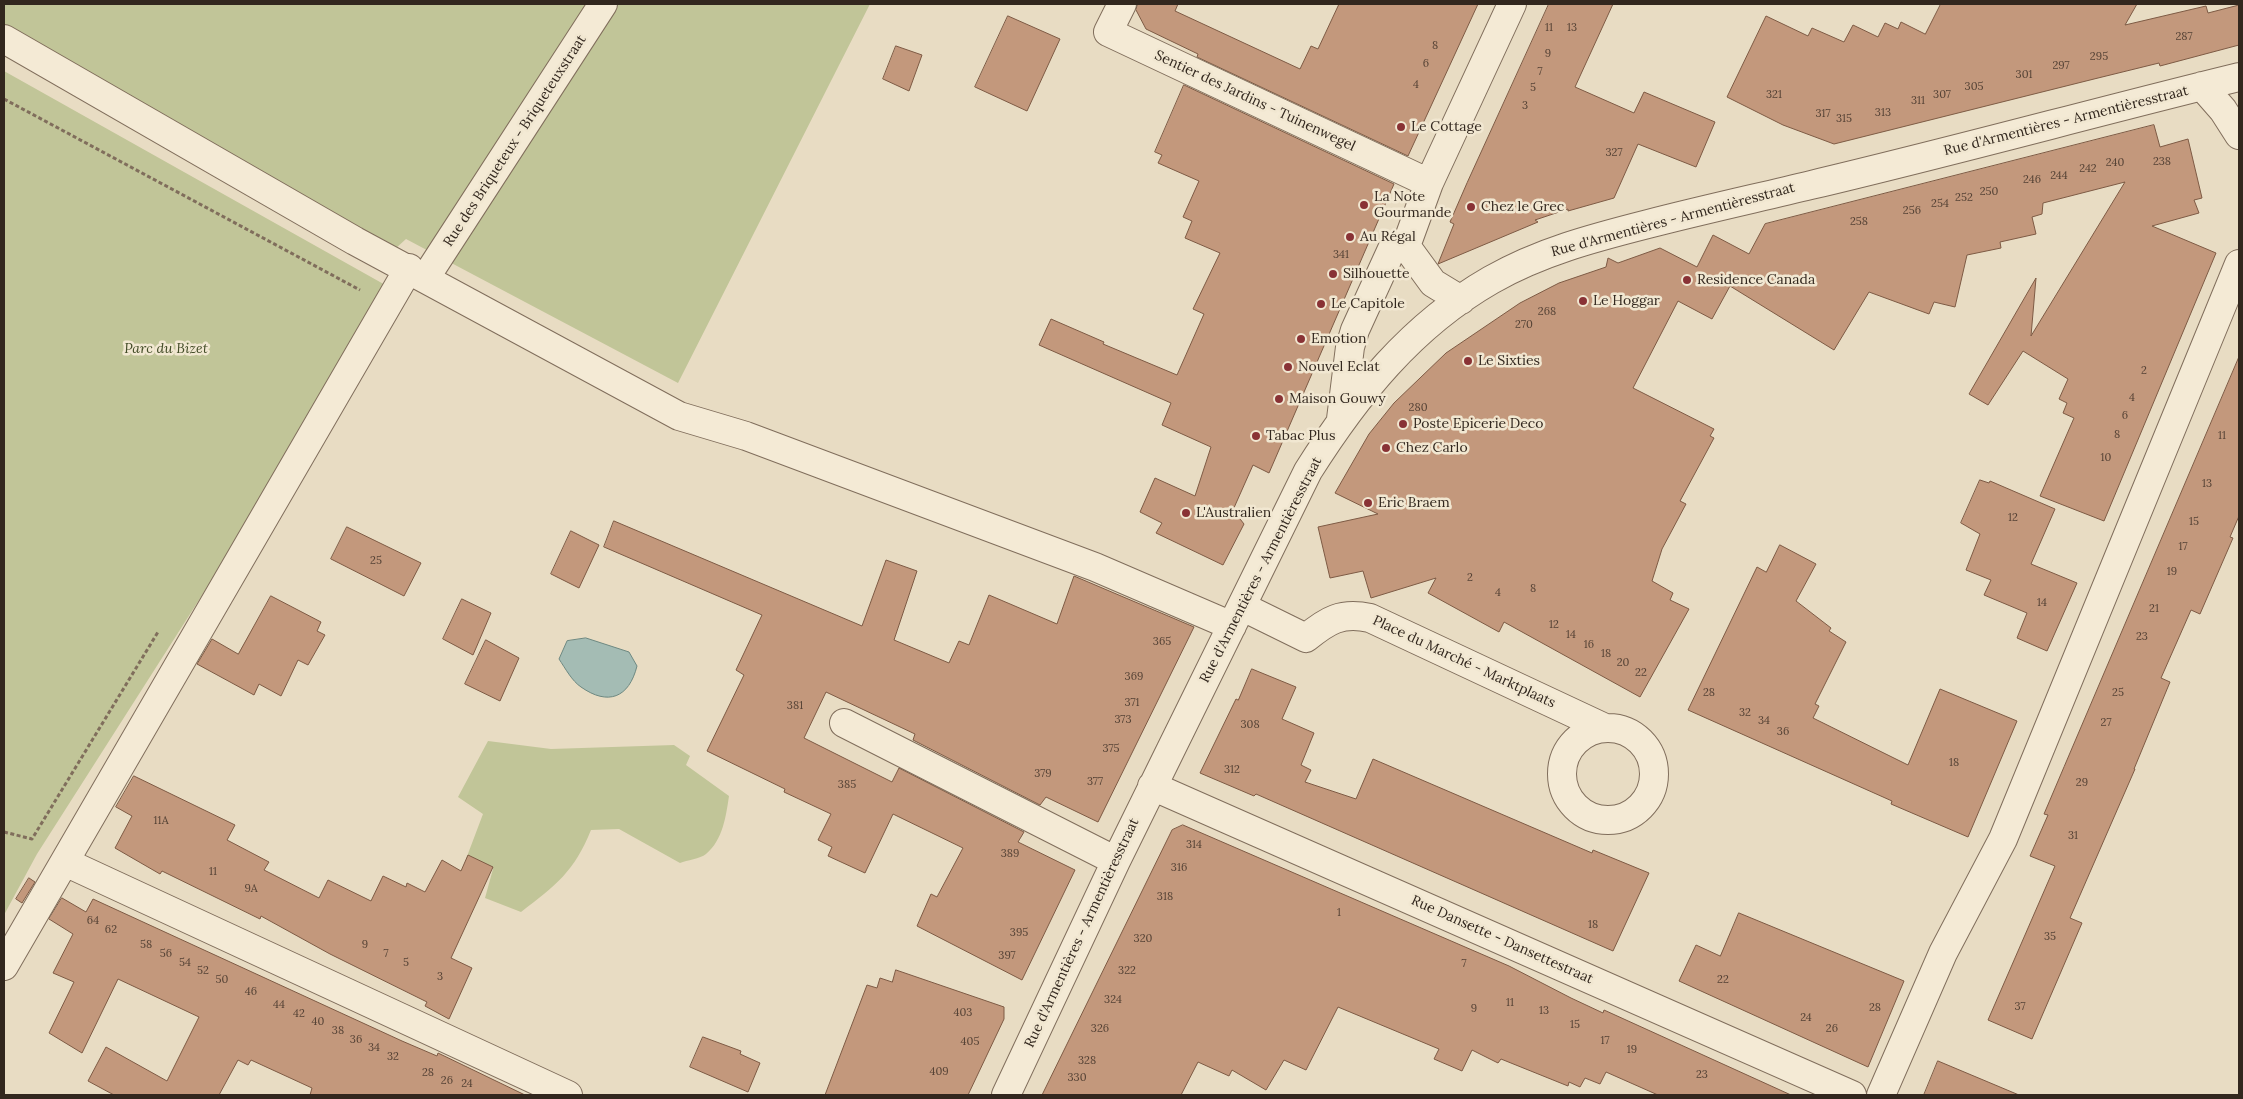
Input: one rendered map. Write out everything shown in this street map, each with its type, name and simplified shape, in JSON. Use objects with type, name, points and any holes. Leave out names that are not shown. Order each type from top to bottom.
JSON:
[{"type":"street","name":"Rue des Briqueteux - Briqueteuxstraat","points":[[4,966],[418,273],[603,4]]},
{"type":"street","name":"Sentier des Jardins - Tuinenwegel","points":[[1122,4],[1108,32],[1430,183]]},
{"type":"street","points":[[1406,246],[1430,183],[1512,4]]},
{"type":"street","name":"Place du Marché - Marktplaats","points":[[4,39],[355,241],[418,273],[679,416],[746,436],[1095,567],[1237,617],[1306,638],[1322,624],[1338,617],[1355,614],[1370,618],[1605,728]]},
{"type":"street","name":"Rue d'Armentières - Armentièresstraat","points":[[1006,1095],[1116,860],[1308,472],[1341,420],[1369,382],[1404,345],[1488,281],[1533,258],[1591,239],[1973,146],[2239,77]]},
{"type":"street","points":[[2202,86],[2223,110],[2239,135]]},
{"type":"street","points":[[1406,246],[1433,284],[1461,300]]},
{"type":"street","points":[[1341,420],[1350,346],[1355,330],[1392,249],[1406,246]]},
{"type":"street","points":[[1882,1095],[1943,953],[2003,839],[2239,264]]},
{"type":"street","points":[[844,723],[1116,860]]},
{"type":"street","name":"Rue Dansette - Dansettestraat","points":[[1152,786],[1852,1095]]},
{"type":"street","points":[[65,862],[568,1095]]},
{"type":"path","points":[[4,99],[366,292]]},
{"type":"path","points":[[4,832],[32,839]]},
{"type":"green space","points":[[4,4],[870,4],[678,383],[406,239],[395,249],[4,25]]},
{"type":"green space","name":"Parc du Bizet","points":[[4,71],[396,291],[37,854],[4,915]]},
{"type":"green space","points":[[488,741],[551,749],[674,745],[690,756],[686,765],[729,796],[720,835],[706,854],[680,863],[619,829],[591,830],[578,857],[563,877],[521,912],[485,898],[493,869],[466,859],[483,814],[458,797]]},
{"type":"water","points":[[586,638],[629,652],[637,666],[629,685],[623,692],[616,696],[608,697],[591,693],[581,687],[569,674],[559,659],[567,641]]},
{"type":"building","points":[[1138,4],[1178,4],[1175,11],[1300,69],[1311,46],[1318,49],[1339,4],[1478,4],[1408,156],[1197,57],[1198,54],[1146,29],[1136,10]]},
{"type":"building","points":[[1549,4],[1613,4],[1575,87],[1634,113],[1644,92],[1715,122],[1696,167],[1638,144],[1614,198],[1568,211],[1568,209],[1535,220],[1538,222],[1438,264],[1454,224],[1450,222]]},
{"type":"building","points":[[1941,4],[2137,4],[2125,25],[2206,6],[2208,13],[2239,5],[2239,45],[2160,66],[2159,63],[1834,144],[1783,125],[1727,97],[1766,16],[1808,36],[1812,28],[1844,42],[1853,25],[1878,37],[1885,23],[1898,29],[1901,22],[1925,34]]},
{"type":"building","points":[[1008,16],[1060,39],[1027,111],[975,87]]},
{"type":"building","points":[[896,46],[922,55],[909,91],[883,79]]},
{"type":"building","points":[[1184,85],[1394,184],[1269,473],[1253,465],[1233,510],[1244,524],[1223,565],[1156,533],[1162,523],[1140,512],[1155,478],[1195,496],[1211,447],[1162,425],[1171,403],[1039,345],[1051,319],[1104,342],[1103,344],[1177,375],[1204,314],[1193,309],[1220,253],[1185,238],[1192,221],[1183,217],[1199,181],[1158,163],[1162,155],[1155,152]]},
{"type":"building","points":[[2154,125],[2160,147],[2188,139],[2202,198],[2194,200],[2199,213],[2152,226],[2216,253],[2104,521],[2040,496],[2074,418],[2063,413],[2067,403],[2059,399],[2068,379],[2023,351],[1988,405],[1969,394],[2036,278],[2031,336],[2125,182],[2043,203],[2042,214],[2032,217],[2036,234],[2000,242],[2001,248],[1967,255],[1955,307],[1934,302],[1929,314],[1869,292],[1834,350],[1730,286],[1712,319],[1678,301],[1633,388],[1714,429],[1710,436],[1714,438],[1680,501],[1686,504],[1662,549],[1652,581],[1673,593],[1670,600],[1689,609],[1640,697],[1504,622],[1499,632],[1428,593],[1436,578],[1371,598],[1363,571],[1330,578],[1318,527],[1378,514],[1335,493],[1369,434],[1394,403],[1446,353],[1520,303],[1559,283],[1606,267],[1608,258],[1618,263],[1660,248],[1697,267],[1713,235],[1749,254],[1765,224]]},
{"type":"building","points":[[2239,357],[2239,516],[2230,537],[2233,538],[2200,614],[2191,610],[2161,678],[2170,682],[2135,769],[2070,918],[2082,923],[2032,1039],[1988,1020],[2055,866],[2030,856],[2048,815],[2044,814]]},
{"type":"building","points":[[1980,480],[1989,483],[1990,481],[2055,509],[2031,564],[2077,583],[2047,651],[2017,638],[2027,613],[1984,595],[1991,580],[1966,570],[1980,534],[1961,523]]},
{"type":"building","points":[[614,521],[862,626],[886,560],[917,571],[894,640],[949,663],[959,641],[969,645],[989,595],[1057,624],[1074,576],[1194,627],[1098,822],[1046,797],[1040,805],[913,740],[915,734],[826,692],[804,738],[892,782],[899,768],[1024,832],[1018,842],[1075,870],[1022,980],[917,926],[931,894],[937,897],[963,848],[893,814],[865,873],[828,856],[832,847],[818,840],[831,814],[784,792],[785,789],[707,751],[744,675],[736,670],[762,615],[604,547]]},
{"type":"building","points":[[347,527],[421,563],[404,596],[331,559]]},
{"type":"building","points":[[571,531],[599,545],[579,588],[551,574]]},
{"type":"building","points":[[1780,545],[1816,564],[1796,601],[1831,628],[1829,631],[1846,642],[1815,704],[1819,706],[1813,718],[1908,765],[1940,689],[2017,721],[1968,837],[1891,804],[1892,801],[1688,710],[1757,567],[1766,572]]},
{"type":"building","points":[[271,596],[321,622],[317,631],[325,635],[308,665],[298,660],[281,696],[259,684],[254,695],[197,664],[212,639],[238,654]]},
{"type":"building","points":[[462,599],[491,613],[473,655],[443,639]]},
{"type":"building","points":[[486,640],[519,658],[500,701],[465,684]]},
{"type":"building","points":[[1252,669],[1296,687],[1282,719],[1314,733],[1301,765],[1311,770],[1305,782],[1356,799],[1373,759],[1592,853],[1593,850],[1649,873],[1613,951],[1256,794],[1254,796],[1200,773]]},
{"type":"building","points":[[134,776],[235,825],[227,840],[269,862],[264,870],[319,898],[328,880],[371,901],[383,876],[406,887],[407,883],[425,892],[442,860],[461,871],[468,855],[493,867],[451,958],[472,968],[449,1019],[425,1006],[427,1002],[330,954],[261,916],[260,919],[162,871],[160,874],[115,848],[132,816],[116,807]]},
{"type":"building","points":[[1183,825],[1509,966],[1603,1013],[1604,1010],[1791,1095],[1658,1095],[1606,1072],[1600,1084],[1585,1078],[1580,1087],[1569,1082],[1568,1086],[1501,1059],[1498,1063],[1472,1050],[1462,1071],[1434,1059],[1439,1049],[1338,1007],[1306,1070],[1284,1060],[1266,1090],[1232,1070],[1229,1076],[1198,1062],[1181,1095],[1042,1095],[1172,830]]},
{"type":"building","points":[[29,878],[35,882],[22,903],[16,899]]},
{"type":"building","points":[[62,898],[86,912],[93,899],[402,1041],[437,1056],[438,1053],[525,1095],[310,1095],[312,1088],[251,1060],[248,1065],[238,1060],[219,1095],[114,1095],[88,1081],[106,1047],[167,1081],[199,1017],[118,979],[82,1053],[49,1033],[74,982],[53,973],[73,934],[49,919]]},
{"type":"building","points":[[1739,913],[1904,981],[1868,1067],[1679,981],[1696,945],[1720,956]]},
{"type":"building","points":[[896,970],[1004,1007],[1004,1019],[968,1095],[825,1095],[867,985],[877,988],[880,978],[892,982]]},
{"type":"building","points":[[703,1037],[741,1051],[740,1054],[760,1063],[748,1092],[690,1067]]},
{"type":"building","points":[[1938,1061],[2019,1095],[1924,1095]]},
{"type":"place","name":"Le Cottage","points":[[1401,127]]},
{"type":"place","name":"La Note Gourmande","points":[[1364,205]]},
{"type":"place","name":"Chez le Grec","points":[[1471,207]]},
{"type":"place","name":"Au Régal","points":[[1350,237]]},
{"type":"place","name":"Silhouette","points":[[1333,274]]},
{"type":"place","name":"Residence Canada","points":[[1687,280]]},
{"type":"place","name":"Le Hoggar","points":[[1583,301]]},
{"type":"place","name":"Le Capitole","points":[[1321,304]]},
{"type":"place","name":"Emotion","points":[[1301,339]]},
{"type":"place","name":"Le Sixties","points":[[1468,361]]},
{"type":"place","name":"Nouvel Eclat","points":[[1288,367]]},
{"type":"place","name":"Maison Gouwy","points":[[1279,399]]},
{"type":"place","name":"Poste Epicerie Deco","points":[[1403,424]]},
{"type":"place","name":"Tabac Plus","points":[[1256,436]]},
{"type":"place","name":"Chez Carlo","points":[[1386,448]]},
{"type":"place","name":"Eric Braem","points":[[1368,503]]},
{"type":"place","name":"L'Australien","points":[[1186,513]]}]
